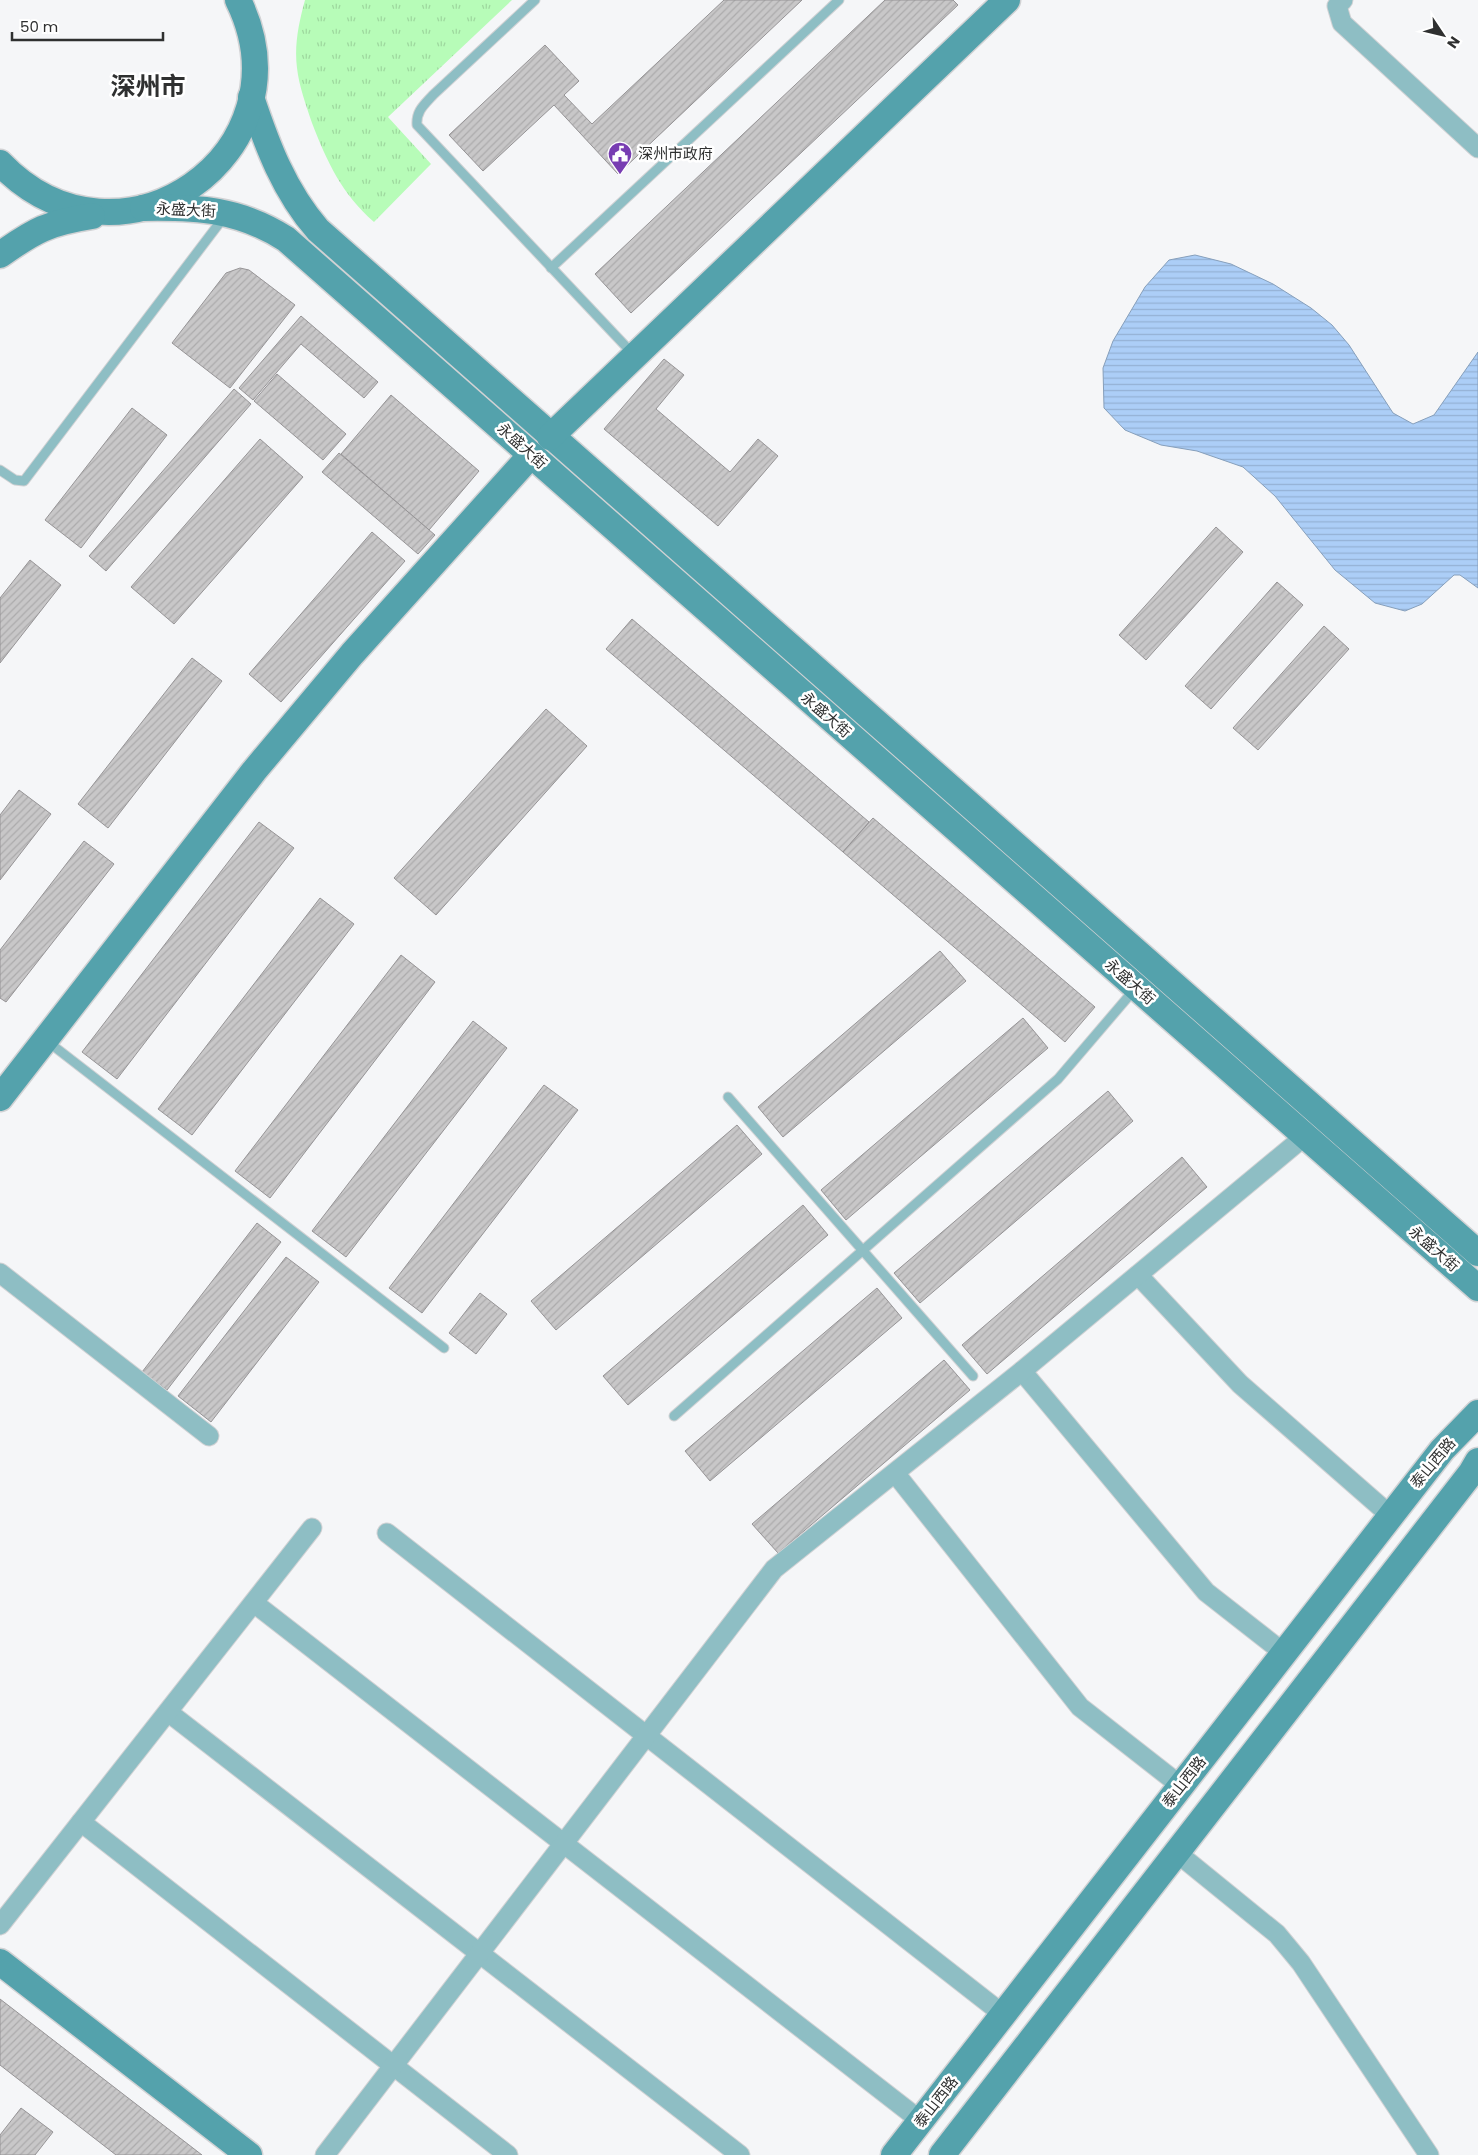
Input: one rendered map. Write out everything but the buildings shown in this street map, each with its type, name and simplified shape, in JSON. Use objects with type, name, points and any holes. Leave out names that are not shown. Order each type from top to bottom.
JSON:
[{"type":"main road","points":[[238,0],[251,34]]},
{"type":"main road","points":[[1,257],[29,234],[58,222],[143,208],[178,196],[212,170],[237,136],[251,96],[254,61],[251,34],[253,0]]},
{"type":"main road","points":[[550,437],[1007,0]]},
{"type":"main road","name":"永盛大街","points":[[251,96],[283,181],[300,210],[318,230],[550,437],[1478,1253]]},
{"type":"main road","points":[[0,163],[28,187],[53,201],[95,212],[117,212]]},
{"type":"main road","name":"永盛大街","points":[[143,208],[177,208],[227,213],[266,226],[286,239],[1478,1288]]},
{"type":"main road","points":[[0,1098],[254,771],[352,654],[531,455]]},
{"type":"main road","name":"泰山西路","points":[[894,2155],[1442,1450],[1478,1413]]},
{"type":"main road","points":[[942,2155],[1471,1473],[1478,1461]]},
{"type":"main road","points":[[0,1962],[250,2155]]},
{"type":"street","points":[[1343,0],[1337,6],[1342,23],[1478,148]]},
{"type":"street","points":[[325,2155],[774,1569],[1022,1371],[1305,1136]]},
{"type":"street","points":[[0,1273],[209,1436]]},
{"type":"street","points":[[1138,1275],[1240,1384],[1391,1516]]},
{"type":"street","points":[[1022,1371],[1206,1592],[1284,1653]]},
{"type":"street","points":[[895,1473],[1080,1707],[1181,1786]]},
{"type":"street","points":[[0,1925],[312,1528]]},
{"type":"street","points":[[387,1533],[1004,2015]]},
{"type":"street","points":[[254,1603],[921,2121]]},
{"type":"street","points":[[168,1712],[740,2155]]},
{"type":"street","points":[[81,1822],[508,2155]]},
{"type":"street","points":[[1176,1852],[1283,1941],[1301,1963],[1429,2155]]},
{"type":"lane","points":[[535,0],[427,102],[416,116],[417,125],[635,356]]},
{"type":"lane","points":[[552,268],[839,0]]},
{"type":"lane","points":[[0,470],[15,480],[24,481],[227,213]]},
{"type":"lane","points":[[674,1416],[1058,1079],[1136,988]]},
{"type":"lane","points":[[46,1039],[444,1348]]},
{"type":"lane","points":[[728,1097],[973,1376]]},
{"type":"green space","points":[[305,0],[512,0],[388,117],[431,164],[374,222],[353,200],[337,177],[312,123],[305,102],[298,75],[296,51],[299,25]]},
{"type":"water","points":[[1195,255],[1231,264],[1273,284],[1311,308],[1332,325],[1349,345],[1393,413],[1413,424],[1434,415],[1478,352],[1478,588],[1460,575],[1454,575],[1422,604],[1405,611],[1375,603],[1335,570],[1275,496],[1243,467],[1197,451],[1161,445],[1125,430],[1104,408],[1103,368],[1113,341],[1145,287],[1169,260]]},
{"type":"place","name":"深州市政府","points":[[620,175]]},
{"type":"district","name":"深州市","points":[[148,86]]}]
